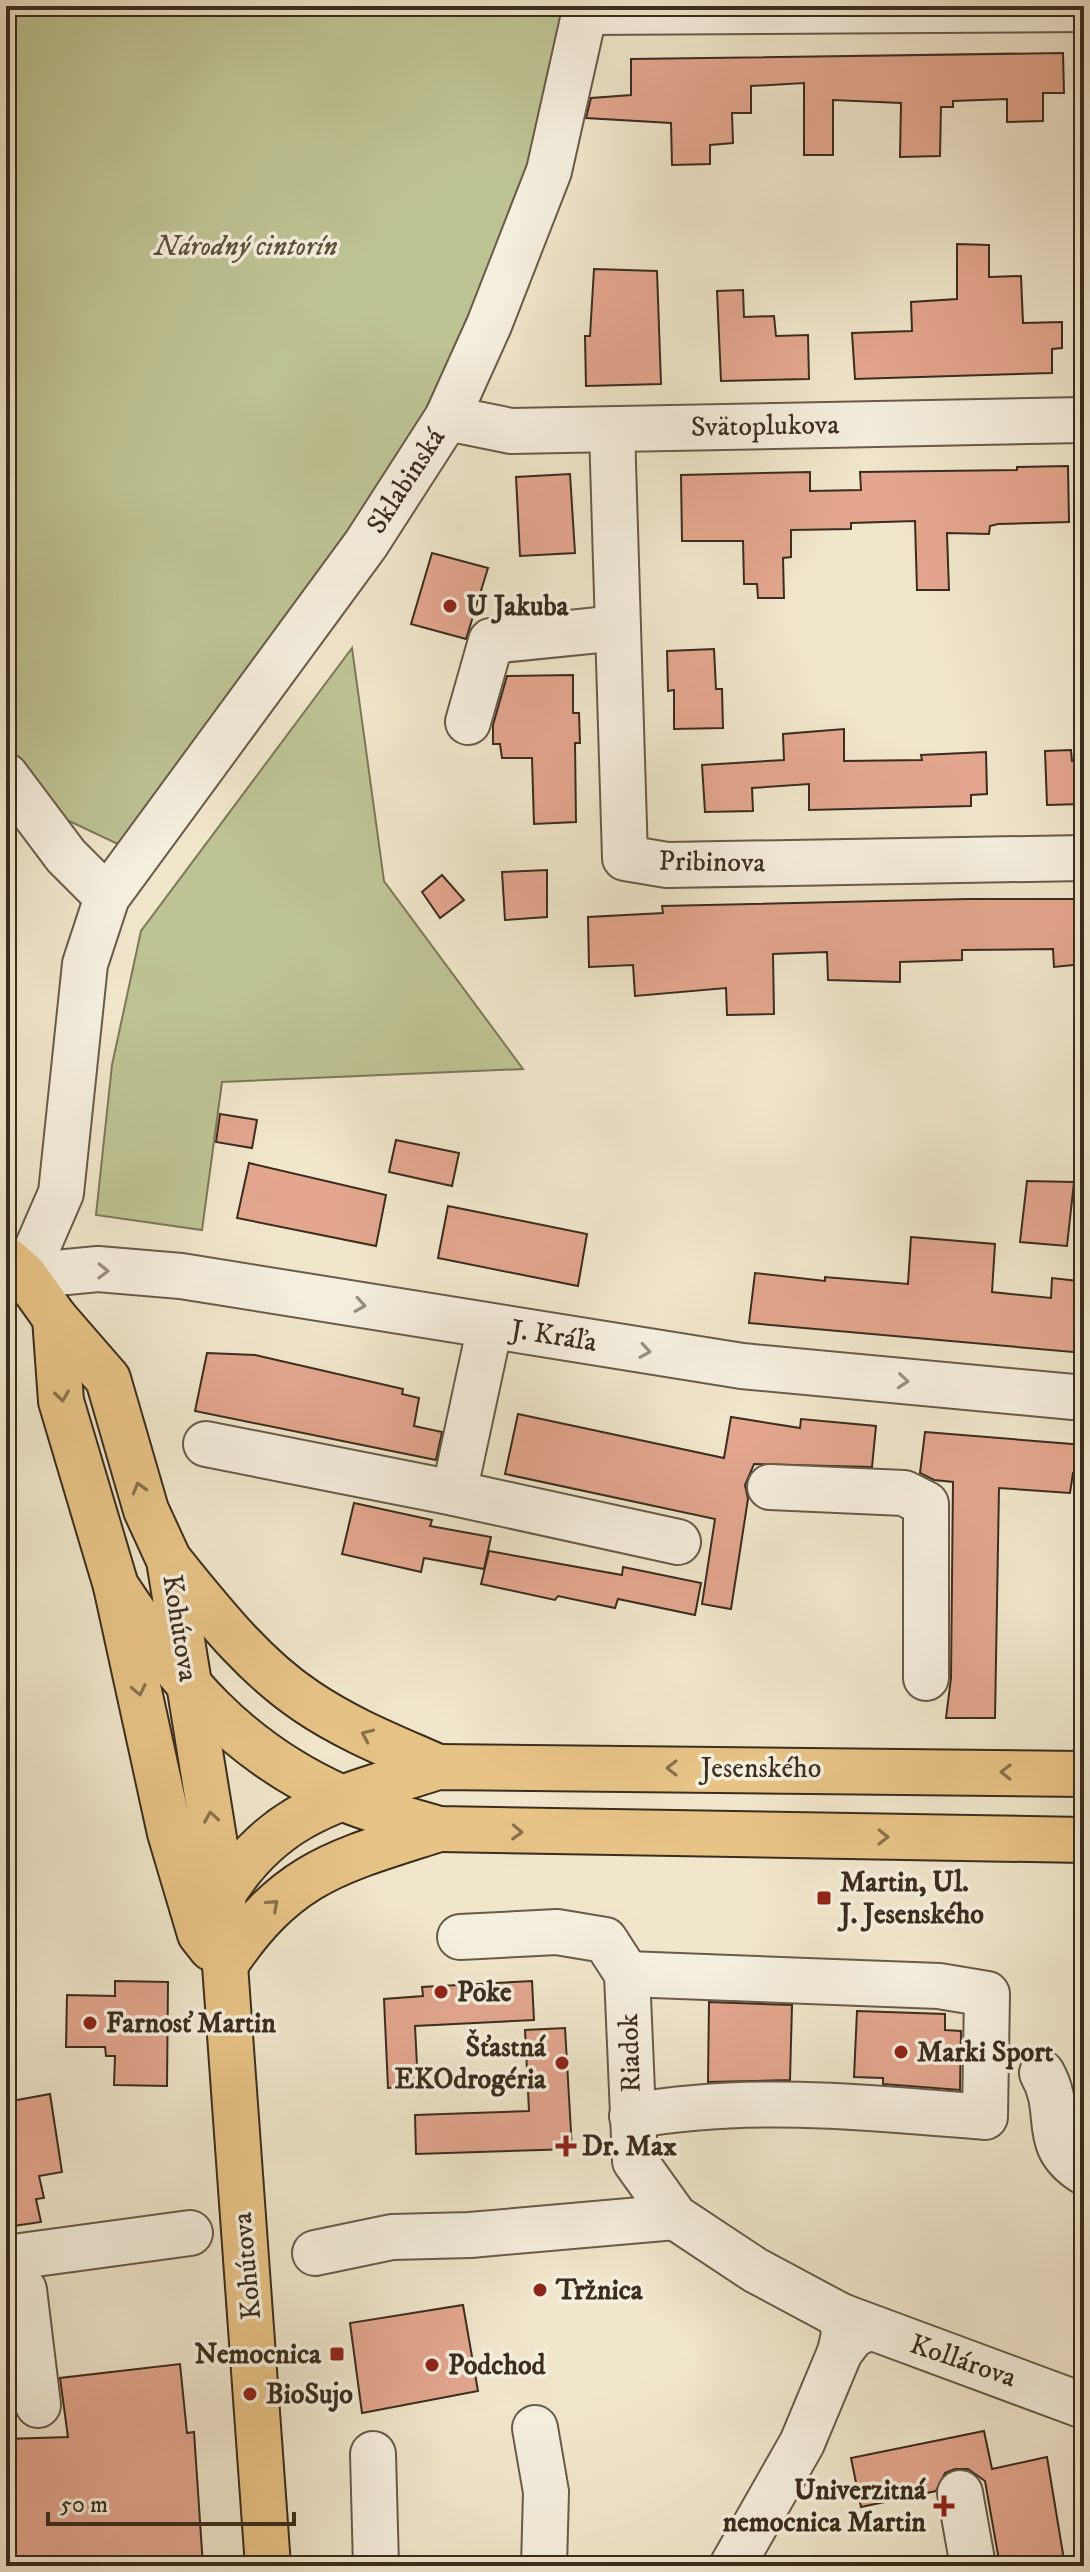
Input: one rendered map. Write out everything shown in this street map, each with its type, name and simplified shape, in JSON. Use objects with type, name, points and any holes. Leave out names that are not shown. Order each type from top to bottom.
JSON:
[{"type":"main road","name":"Kohútova","points":[[16,1268],[108,1379],[146,1510],[169,1560],[223,1894],[213,1950]]},
{"type":"main road","name":"Kohútova","points":[[55,1318],[61,1401],[116,1586],[170,1833],[213,1950],[268,2566]]},
{"type":"main road","name":"Jesenského","points":[[169,1560],[225,1628],[263,1667],[304,1700],[350,1728],[438,1767]]},
{"type":"main road","points":[[116,1586],[164,1659],[224,1725],[262,1753],[341,1798],[439,1829],[1084,1840]]},
{"type":"main road","name":"Jesenského","points":[[223,1894],[244,1860],[293,1820],[341,1798],[438,1767],[1084,1774]]},
{"type":"main road","points":[[213,1950],[307,1879],[338,1862],[439,1829]]},
{"type":"street","points":[[586,9],[1084,9]]},
{"type":"street","name":"Sklabinská","points":[[16,1268],[61,1193],[85,964],[107,897],[366,544],[447,418],[489,325],[549,171],[586,9]]},
{"type":"street","name":"Svätoplukova","points":[[447,418],[511,431],[1084,420]]},
{"type":"street","name":"Pribinova","points":[[612,430],[625,858],[667,865],[1084,858]]},
{"type":"street","points":[[468,722],[491,641],[618,628]]},
{"type":"street","points":[[8,779],[66,856],[107,897]]},
{"type":"street","name":"J. Kráľa","points":[[16,1268],[98,1269],[181,1276],[742,1366],[1084,1398]]},
{"type":"street","points":[[454,1493],[490,1326]]},
{"type":"street","points":[[206,1444],[454,1493],[678,1542]]},
{"type":"street","points":[[770,1487],[904,1493],[926,1504],[926,1678]]},
{"type":"street","name":"Riadok","points":[[460,1937],[557,1932],[605,1940],[627,1974],[635,2161],[675,2217],[850,2332]]},
{"type":"street","points":[[627,1974],[939,1986],[987,1994],[985,2117],[827,2104],[671,2109],[632,2116]]},
{"type":"street","points":[[1042,2073],[1052,2091],[1056,2145],[1070,2163],[1084,2172]]},
{"type":"street","points":[[315,2253],[392,2237],[470,2235],[675,2217]]},
{"type":"street","points":[[6,2258],[190,2233]]},
{"type":"street","points":[[6,2292],[24,2290],[19,2357],[38,2405]]},
{"type":"street","points":[[732,2566],[802,2443],[850,2332]]},
{"type":"street","name":"Kollárova","points":[[850,2332],[1074,2402]]},
{"type":"street","points":[[535,2428],[546,2492],[544,2566]]},
{"type":"street","points":[[373,2454],[376,2566]]},
{"type":"street","points":[[960,2493],[973,2566]]},
{"type":"green space","name":"Národný cintorín","points":[[6,6],[564,6],[538,156],[433,405],[320,575],[122,846],[52,813],[6,751]]},
{"type":"green space","points":[[352,648],[384,881],[523,1069],[222,1082],[202,1230],[96,1215],[112,1065],[141,931]]},
{"type":"building","points":[[1063,53],[1064,93],[1043,93],[1043,121],[1007,122],[1007,99],[953,101],[953,107],[941,107],[940,156],[900,157],[901,103],[833,100],[833,155],[804,155],[804,83],[751,86],[751,113],[732,113],[733,143],[710,145],[710,164],[672,165],[671,123],[586,118],[591,98],[631,95],[631,59]]},
{"type":"building","points":[[957,244],[989,245],[989,277],[1021,276],[1023,323],[1062,322],[1062,348],[1052,349],[1052,373],[855,379],[852,333],[912,331],[911,302],[957,299]]},
{"type":"building","points":[[594,269],[657,271],[661,384],[586,386],[585,336],[590,336]]},
{"type":"building","points":[[743,290],[744,317],[774,316],[776,336],[808,335],[809,379],[721,381],[717,291]]},
{"type":"building","points":[[1068,466],[1069,522],[998,524],[990,526],[989,534],[947,533],[949,590],[917,590],[915,521],[851,523],[851,529],[791,530],[791,557],[783,558],[784,598],[758,598],[757,584],[744,584],[743,541],[682,541],[681,475],[810,472],[810,491],[861,490],[860,472],[1017,470],[1017,467]]},
{"type":"building","points":[[570,474],[575,553],[520,556],[516,477]]},
{"type":"building","points":[[432,553],[488,568],[466,639],[411,624]]},
{"type":"building","points":[[714,649],[716,689],[722,689],[723,728],[674,729],[674,690],[668,691],[667,651]]},
{"type":"building","points":[[573,675],[573,713],[579,713],[580,743],[575,743],[576,822],[534,824],[532,758],[502,758],[500,744],[493,744],[493,725],[507,676]]},
{"type":"building","points":[[844,729],[844,761],[922,760],[921,755],[986,752],[987,794],[971,795],[971,806],[809,810],[809,784],[752,788],[753,811],[705,812],[702,765],[784,760],[783,734]]},
{"type":"building","points":[[1071,750],[1072,761],[1083,760],[1083,804],[1047,805],[1045,751]]},
{"type":"building","points":[[547,870],[547,917],[505,920],[502,872]]},
{"type":"building","points":[[442,875],[464,900],[440,918],[422,892]]},
{"type":"building","points":[[1084,899],[1083,964],[1054,967],[1053,949],[962,950],[962,960],[900,962],[900,982],[828,980],[827,952],[773,954],[774,1014],[727,1015],[726,988],[635,996],[633,965],[589,967],[588,917],[663,913],[662,906]]},
{"type":"building","points":[[220,1114],[257,1120],[252,1148],[216,1142]]},
{"type":"building","points":[[396,1140],[459,1153],[452,1186],[389,1172]]},
{"type":"building","points":[[249,1163],[386,1195],[376,1246],[237,1218]]},
{"type":"building","points":[[1027,1181],[1074,1182],[1067,1246],[1020,1242]]},
{"type":"building","points":[[448,1206],[587,1234],[578,1286],[438,1258]]},
{"type":"building","points":[[911,1237],[995,1244],[992,1292],[1051,1298],[1052,1278],[1078,1281],[1077,1301],[1084,1302],[1084,1353],[749,1323],[755,1273],[825,1281],[825,1277],[908,1284]]},
{"type":"building","points":[[207,1353],[255,1355],[403,1389],[402,1394],[419,1398],[414,1426],[442,1432],[436,1460],[195,1411]]},
{"type":"building","points":[[518,1414],[724,1458],[731,1417],[800,1428],[801,1419],[876,1426],[872,1467],[754,1464],[745,1485],[748,1499],[731,1609],[702,1604],[715,1519],[505,1474]]},
{"type":"building","points":[[925,1432],[1084,1445],[1084,1474],[1073,1473],[1070,1493],[999,1488],[995,1718],[946,1718],[951,1678],[953,1482],[934,1480],[920,1473]]},
{"type":"building","points":[[354,1503],[432,1520],[430,1526],[491,1537],[484,1569],[424,1558],[421,1572],[342,1554]]},
{"type":"building","points":[[489,1551],[622,1575],[623,1567],[701,1583],[695,1615],[618,1599],[615,1608],[558,1596],[555,1600],[481,1584]]},
{"type":"building","points":[[115,1981],[168,1982],[167,2086],[114,2085],[115,2056],[106,2056],[105,2047],[66,2047],[67,1995],[115,1996]]},
{"type":"building","points":[[532,1981],[534,2020],[415,2026],[418,2086],[388,2088],[384,1999],[423,1996],[422,1987]]},
{"type":"building","points":[[709,2002],[792,2005],[790,2080],[708,2082]]},
{"type":"building","points":[[857,2011],[945,2014],[945,2030],[961,2031],[960,2090],[883,2084],[883,2078],[854,2077]]},
{"type":"building","points":[[565,2028],[572,2149],[416,2154],[415,2115],[529,2111],[525,2030]]},
{"type":"building","points":[[50,2094],[62,2172],[39,2176],[44,2198],[36,2199],[41,2222],[6,2227],[6,2102]]},
{"type":"building","name":"Podchod","points":[[463,2305],[478,2391],[362,2413],[350,2323]]},
{"type":"building","points":[[180,2364],[187,2433],[194,2432],[203,2566],[6,2566],[6,2439],[68,2437],[60,2378]]},
{"type":"building","points":[[984,2431],[992,2469],[1047,2457],[1065,2566],[1000,2566],[985,2481],[968,2469],[945,2473],[936,2491],[861,2507],[851,2458]]},
{"type":"place","name":"U Jakuba","points":[[450,606]]},
{"type":"place","name":"Martin, Ul. J. Jesenského","points":[[824,1898]]},
{"type":"place","name":"Poke","points":[[441,1992]]},
{"type":"place","name":"Farnosť Martin","points":[[90,2023]]},
{"type":"place","name":"Marki Sport","points":[[901,2052]]},
{"type":"place","name":"Šťastná EKOdrogéria","points":[[562,2063]]},
{"type":"place","name":"Dr. Max","points":[[566,2146]]},
{"type":"place","name":"Tržnica","points":[[540,2290]]},
{"type":"place","name":"Nemocnica","points":[[337,2354]]},
{"type":"place","name":"Podchod","points":[[432,2365]]},
{"type":"place","name":"BioSujo","points":[[250,2394]]},
{"type":"place","name":"Univerzitná nemocnica Martin","points":[[944,2506]]}]
